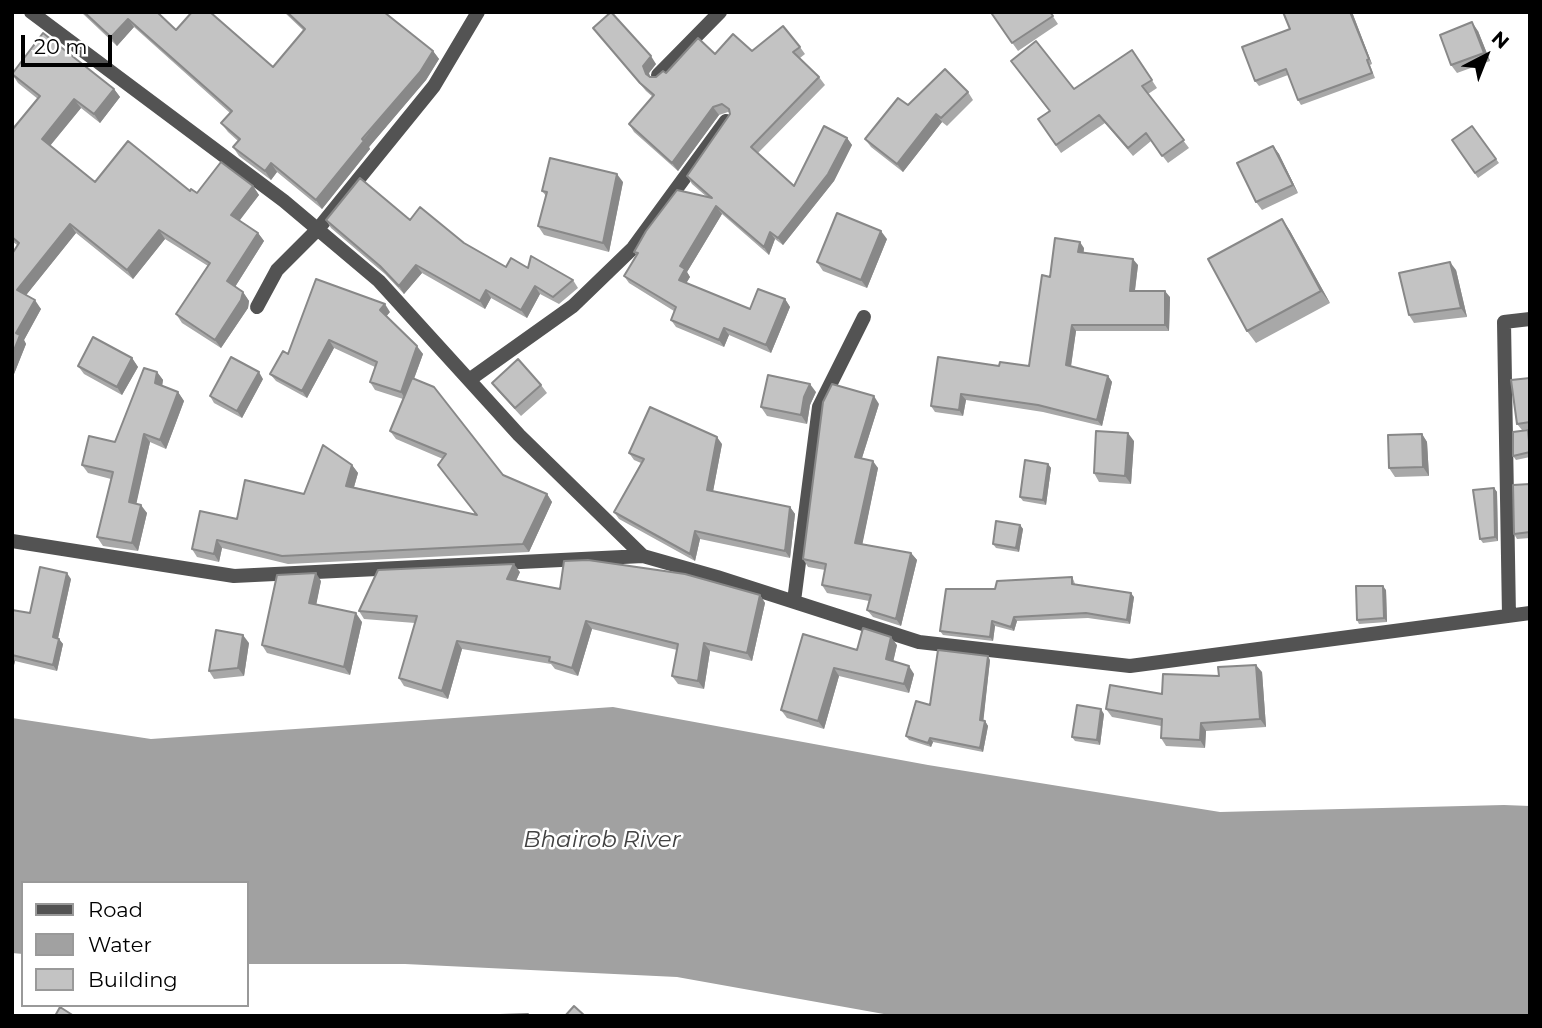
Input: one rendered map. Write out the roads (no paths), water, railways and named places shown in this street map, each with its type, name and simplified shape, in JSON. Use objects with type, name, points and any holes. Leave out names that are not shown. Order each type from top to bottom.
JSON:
[{"type":"street","points":[[31,12],[46,31],[284,201],[379,281],[519,435],[643,556]]},
{"type":"street","points":[[257,307],[277,270],[318,229],[434,86],[478,12]]},
{"type":"street","points":[[658,75],[720,12]]},
{"type":"street","points":[[469,380],[573,306],[633,248],[726,121]]},
{"type":"street","points":[[794,601],[819,407],[864,317]]},
{"type":"street","points":[[1508,616],[1504,322],[1530,319]]},
{"type":"street","points":[[12,541],[234,576],[643,556],[919,642],[1130,666],[1530,613]]},
{"type":"water","name":"Bhairob River","points":[[613,707],[928,765],[1220,812],[1530,806],[1530,1016],[895,1016],[677,977],[405,964],[248,964],[248,881],[21,881],[21,954],[12,953],[12,718],[151,739]]}]
